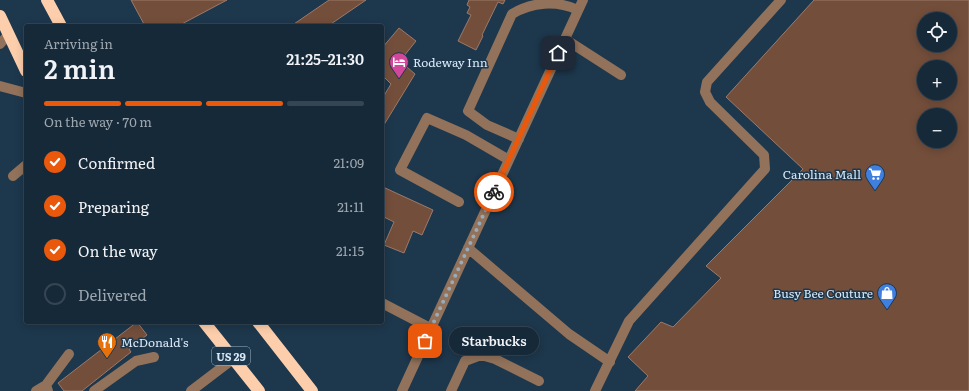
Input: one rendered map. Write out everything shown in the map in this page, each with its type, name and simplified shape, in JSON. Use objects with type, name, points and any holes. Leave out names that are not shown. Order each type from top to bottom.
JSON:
[{"type":"highway","points":[[47,0],[60,24]]},
{"type":"highway","points":[[0,16],[4,40],[24,68]]},
{"type":"highway","name":"US 29","points":[[206,324],[259,391]]},
{"type":"highway","points":[[260,324],[312,391]]},
{"type":"street","points":[[402,391],[583,0]]},
{"type":"street","points":[[595,391],[629,321],[765,168],[764,155],[710,102],[705,92],[707,82],[781,0]]},
{"type":"street","points":[[519,139],[488,126],[468,111],[512,14],[524,7],[550,3],[569,6],[578,10]]},
{"type":"street","points":[[565,39],[621,75]]},
{"type":"street","points":[[0,86],[24,92]]},
{"type":"street","points":[[459,202],[400,170],[427,118],[466,135],[509,160]]},
{"type":"street","points":[[13,176],[24,167]]},
{"type":"street","points":[[468,248],[569,334],[610,362]]},
{"type":"street","points":[[384,304],[430,328]]},
{"type":"street","points":[[36,391],[47,388],[69,354]]},
{"type":"street","points":[[451,391],[465,361],[481,355],[495,359],[539,381]]},
{"type":"street","points":[[94,391],[136,361],[154,356]]},
{"type":"street","points":[[192,391],[233,359]]},
{"type":"building","points":[[131,0],[227,0],[182,24],[144,24]]},
{"type":"building","points":[[329,0],[366,0],[331,24],[294,24]]},
{"type":"building","points":[[469,0],[505,0],[503,4],[498,2],[476,50],[458,41],[471,15],[467,13],[470,7],[467,5]]},
{"type":"building","name":"Carolina Mall","points":[[814,0],[969,0],[969,391],[635,391],[648,376],[628,357],[661,322],[673,327],[721,278],[706,266],[803,169],[726,97]]},
{"type":"building","name":"Rodeway Inn","points":[[399,28],[416,41],[400,61],[415,74],[384,125],[384,96],[391,84],[384,77],[384,46]]},
{"type":"building","points":[[384,187],[433,210],[422,235],[413,231],[404,253],[384,245],[394,222],[384,217]]},
{"type":"building","points":[[134,324],[139,324],[147,335],[129,349],[131,352],[82,391],[64,391],[58,383]]},
{"type":"way so far","points":[[425,341],[494,192]]},
{"type":"place","name":"Rodeway Inn","points":[[399,79]]},
{"type":"place","name":"Carolina Mall","points":[[875,191]]},
{"type":"place","name":"Busy Bee Couture","points":[[887,310]]},
{"type":"place","name":"Starbucks","points":[[425,341]]},
{"type":"place","name":"McDonald's","points":[[107,359]]},
{"type":"route","points":[[494,192],[558,53]]}]
